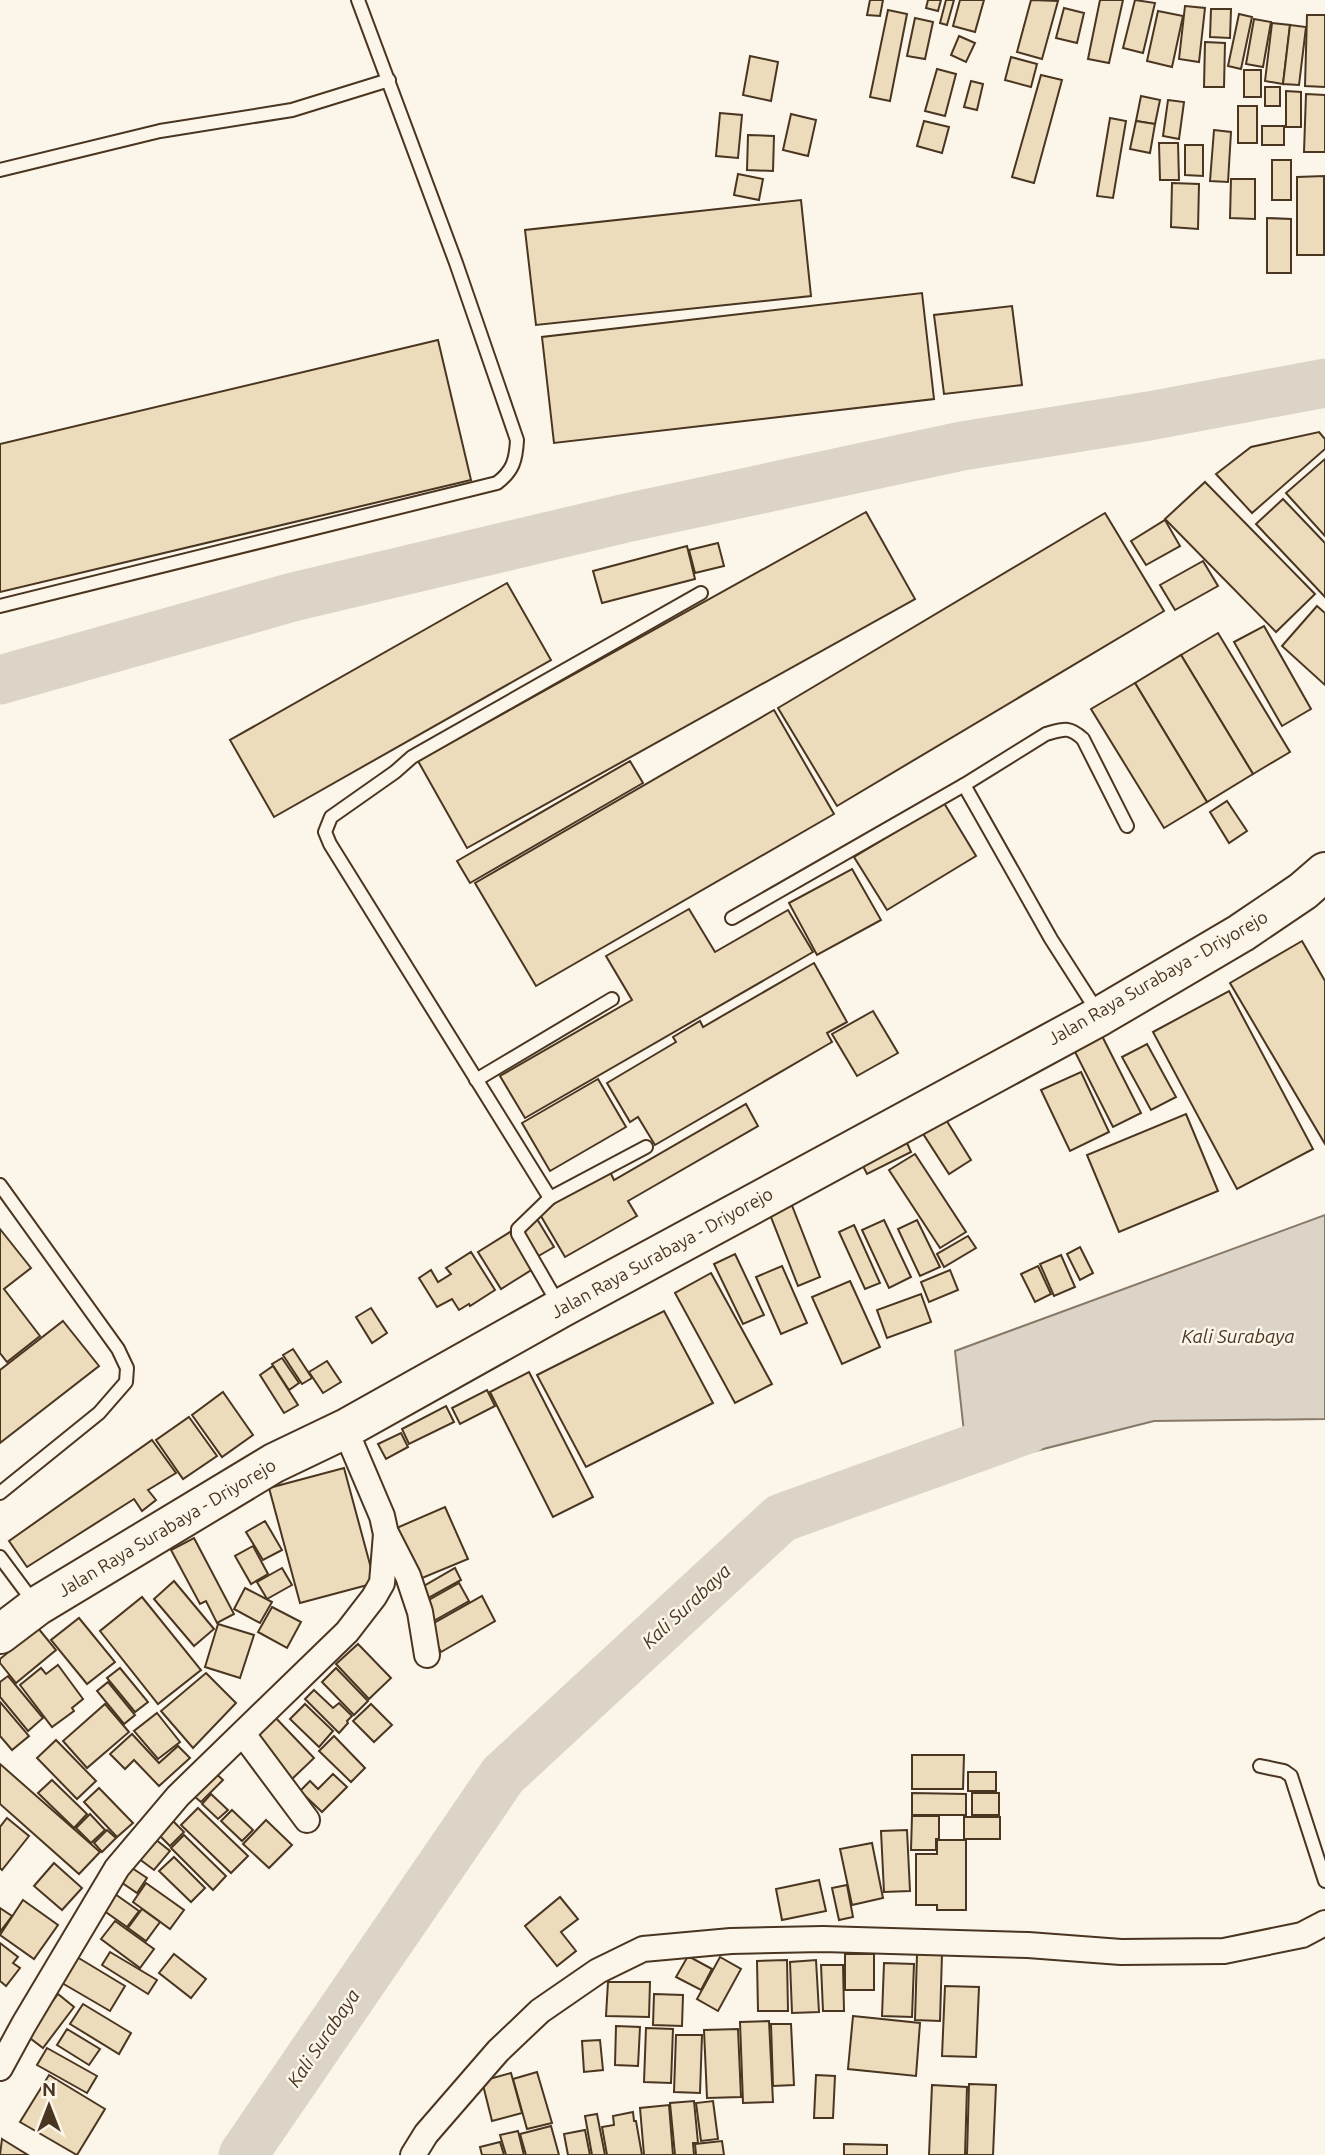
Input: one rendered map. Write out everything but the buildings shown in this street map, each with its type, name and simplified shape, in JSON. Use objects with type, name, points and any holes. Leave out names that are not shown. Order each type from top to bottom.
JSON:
[{"type":"main road","name":"Jalan Raya Surabaya - Driyorejo","points":[[0,1634],[37,1605],[274,1463],[345,1429],[561,1308],[1100,1016],[1241,933],[1303,891],[1325,872]]},
{"type":"street","points":[[345,1429],[382,1516],[386,1534],[408,1576],[419,1612],[427,1655]]},
{"type":"street","points":[[0,2068],[117,1868],[178,1796],[347,1632],[369,1604],[382,1583],[386,1534]]},
{"type":"street","points":[[243,1734],[307,1820]]},
{"type":"street","points":[[413,2155],[426,2134],[498,2051],[540,2011],[598,1971],[643,1949],[730,1941],[823,1938],[1028,1945],[1121,1952],[1224,1951],[1302,1935],[1325,1923]]},
{"type":"lane","points":[[0,606],[497,483],[509,474],[516,461],[517,440],[456,263],[358,0]]},
{"type":"lane","points":[[0,170],[160,131],[292,110],[389,80]]},
{"type":"lane","points":[[550,1198],[325,832],[331,817],[412,757],[701,593]]},
{"type":"lane","points":[[732,918],[964,785],[1046,734],[1068,729],[1075,731],[1083,739],[1127,826]]},
{"type":"lane","points":[[964,785],[1051,939],[1100,1016]]},
{"type":"lane","points":[[476,1080],[612,999]]},
{"type":"lane","points":[[561,1308],[517,1231],[521,1224],[550,1198],[646,1147]]},
{"type":"lane","points":[[0,1185],[118,1349],[128,1374],[126,1382],[99,1413],[0,1493]]},
{"type":"lane","points":[[0,1557],[37,1605]]},
{"type":"lane","points":[[1260,1766],[1284,1771],[1291,1776],[1325,1881]]},
{"type":"water","name":"Kali Surabaya","points":[[1325,1215],[1325,1419],[1154,1421],[968,1468],[955,1351]]},
{"type":"waterway","points":[[0,680],[293,597],[626,518],[962,446],[1149,416],[1325,383]]},
{"type":"waterway","name":"Kali Surabaya","points":[[243,2155],[503,1775],[781,1518],[1028,1429]]}]
